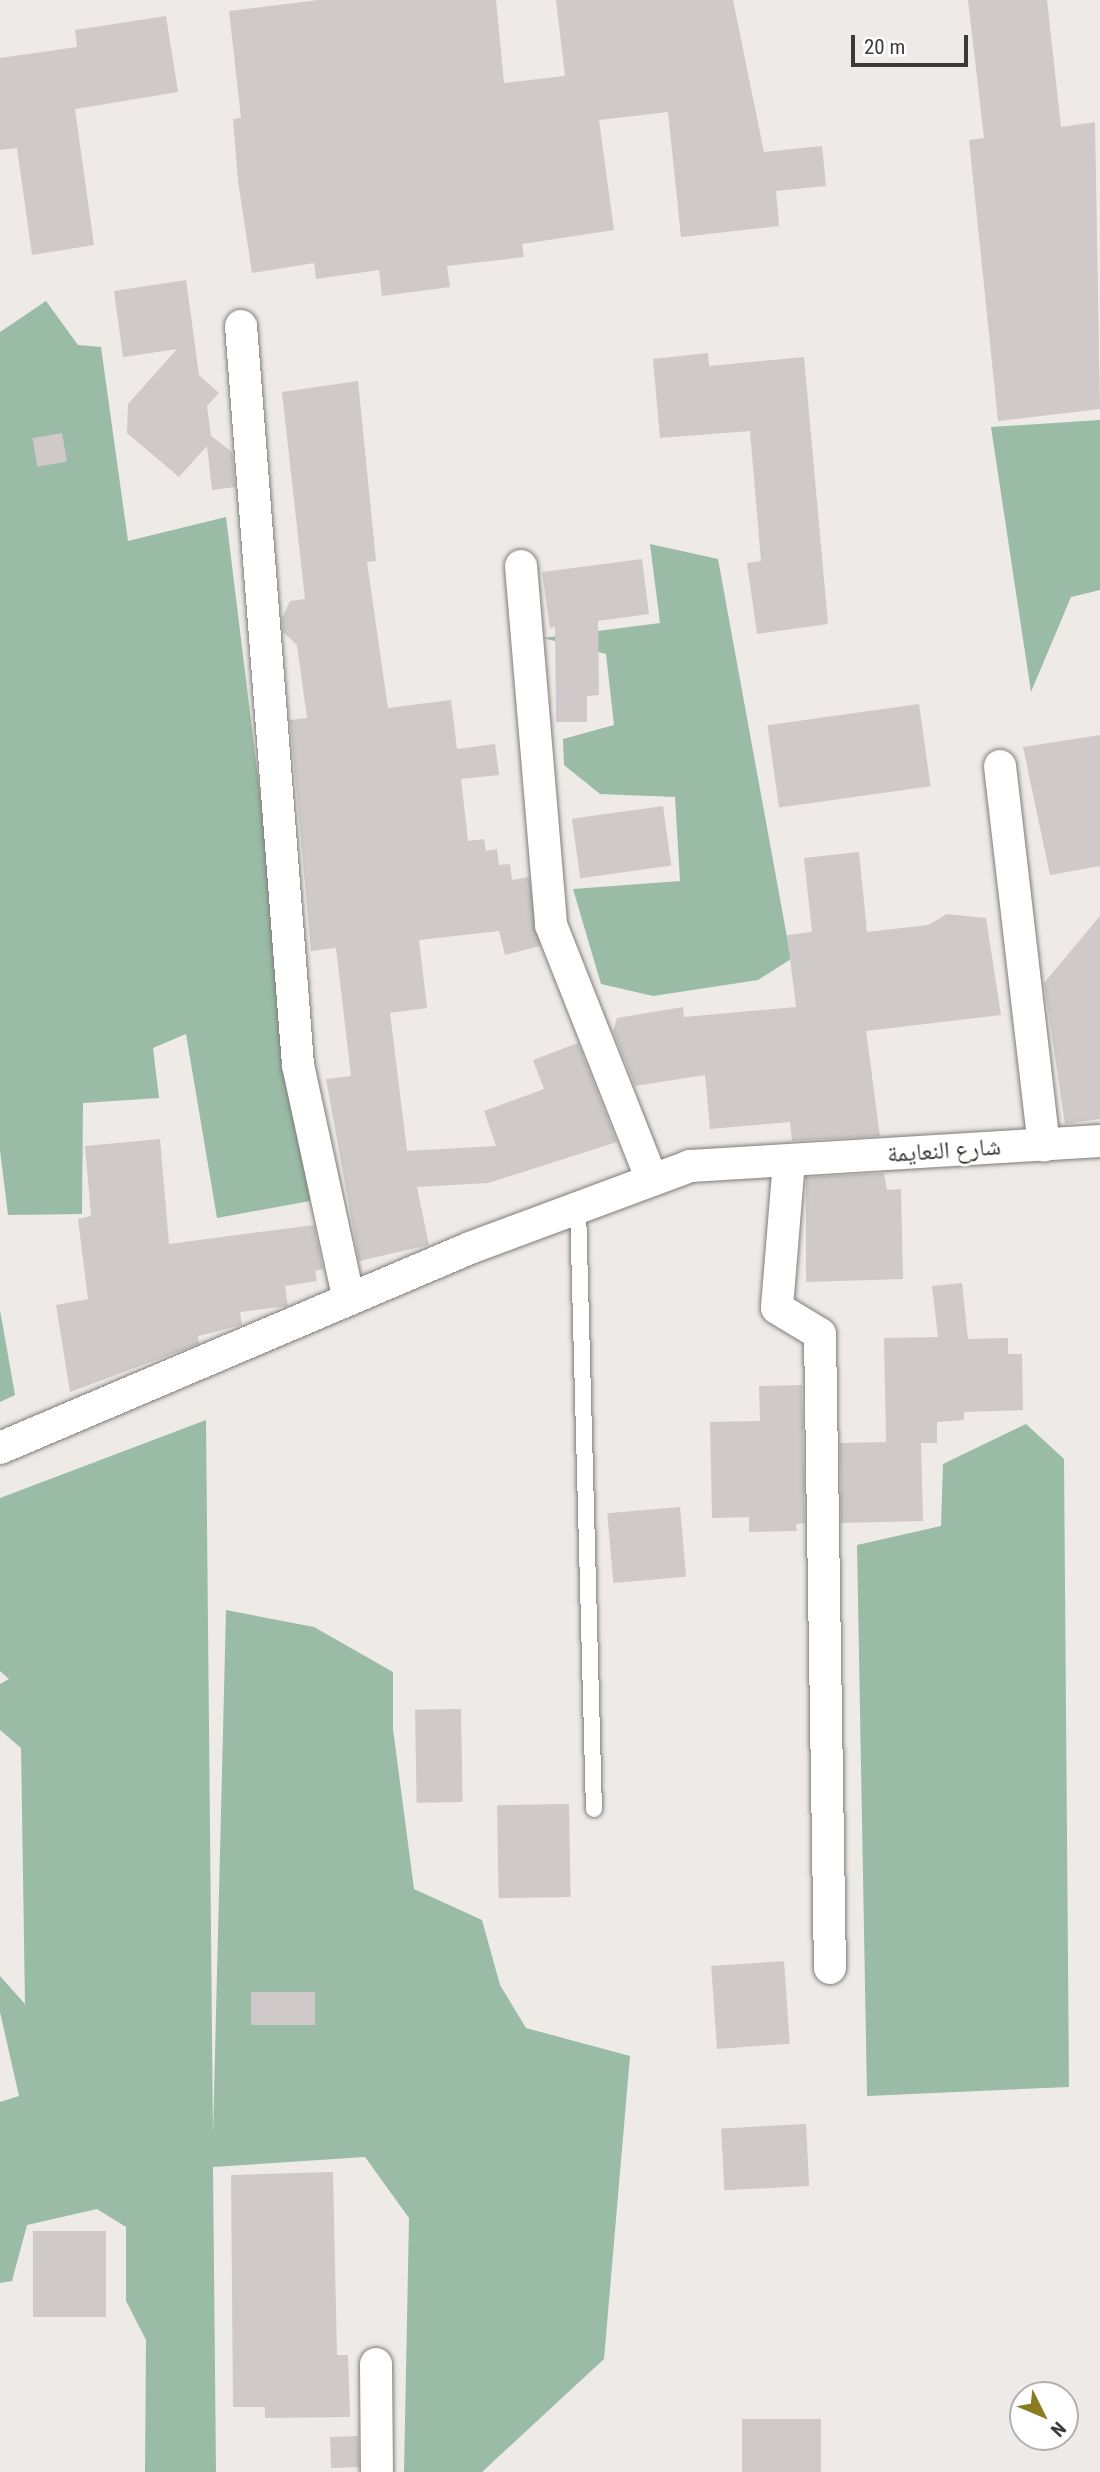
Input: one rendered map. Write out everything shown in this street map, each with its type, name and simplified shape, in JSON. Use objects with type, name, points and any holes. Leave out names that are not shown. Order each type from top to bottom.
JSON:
[{"type":"street","points":[[242,326],[298,1065],[349,1300]]},
{"type":"street","points":[[521,566],[551,925],[652,1181]]},
{"type":"street","points":[[1000,766],[1044,1145]]},
{"type":"street","name":"شارع النعايمة","points":[[0,1448],[349,1300],[690,1166],[1100,1141]]},
{"type":"street","points":[[789,1161],[777,1308],[820,1334],[830,1968]]},
{"type":"street","points":[[376,2364],[377,2472]]},
{"type":"lane","points":[[578,1208],[594,1809]]},
{"type":"green space","points":[[46,301],[78,345],[101,347],[128,541],[226,517],[310,1201],[217,1218],[186,1034],[153,1048],[159,1098],[83,1103],[82,1214],[8,1215],[0,1150],[0,332]]},
{"type":"green space","points":[[1100,420],[1100,590],[1071,597],[1031,692],[991,427]]},
{"type":"green space","points":[[650,544],[718,559],[791,959],[758,980],[653,996],[601,984],[573,889],[680,881],[675,797],[600,794],[564,765],[563,739],[614,725],[606,654],[543,638],[660,623]]},
{"type":"green space","points":[[0,1310],[15,1395],[0,1402]]},
{"type":"green space","points":[[206,1420],[213,2135],[226,1610],[314,1627],[393,1672],[393,1729],[414,1889],[482,1920],[500,1985],[526,2028],[630,2056],[604,2359],[482,2472],[404,2472],[409,2218],[365,2157],[213,2167],[216,2472],[145,2472],[146,2340],[126,2301],[126,2227],[97,2209],[27,2225],[12,2281],[0,2283],[0,2102],[19,2096],[0,2012],[0,1976],[25,2004],[21,1748],[0,1730],[0,1684],[9,1679],[0,1671],[0,1498]]},
{"type":"green space","points":[[1026,1424],[1064,1459],[1069,2087],[867,2096],[857,1545],[941,1526],[943,1464]]},
{"type":"building","points":[[318,0],[496,0],[504,83],[565,76],[556,0],[733,0],[764,152],[822,146],[826,186],[776,191],[779,226],[681,237],[668,112],[599,120],[614,230],[522,244],[524,257],[447,266],[450,287],[382,296],[379,270],[316,279],[314,263],[252,273],[238,181],[233,119],[241,118],[229,11]]},
{"type":"building","points":[[968,0],[1047,0],[1061,127],[1095,122],[1100,409],[998,421],[969,140],[984,138]]},
{"type":"building","points":[[166,16],[178,92],[75,109],[94,245],[32,255],[17,148],[0,150],[0,58],[77,47],[75,30]]},
{"type":"building","points":[[186,280],[199,375],[219,393],[207,406],[211,436],[232,452],[235,487],[212,490],[207,446],[179,477],[127,433],[128,404],[177,349],[123,357],[114,291]]},
{"type":"building","points":[[708,353],[709,366],[804,357],[828,624],[757,634],[747,563],[761,561],[750,431],[660,438],[653,359]]},
{"type":"building","points":[[358,381],[376,561],[367,562],[388,708],[451,700],[457,749],[495,744],[499,775],[461,779],[468,841],[484,839],[486,851],[497,849],[499,865],[510,864],[512,880],[529,877],[540,946],[505,955],[499,931],[419,940],[427,1008],[390,1013],[407,1151],[496,1146],[484,1111],[544,1089],[533,1060],[578,1043],[617,1142],[488,1183],[417,1187],[429,1245],[359,1261],[326,1079],[351,1076],[336,948],[311,951],[290,720],[307,718],[297,645],[283,632],[282,618],[290,601],[305,599],[282,392]]},
{"type":"building","points":[[62,433],[67,462],[37,467],[32,438]]},
{"type":"building","points":[[642,559],[649,614],[598,621],[599,695],[587,696],[587,722],[556,722],[555,627],[550,628],[542,572]]},
{"type":"building","points":[[919,704],[931,786],[779,807],[767,725]]},
{"type":"building","points":[[1100,735],[1100,866],[1050,875],[1023,747]]},
{"type":"building","points":[[663,806],[671,865],[580,878],[572,819]]},
{"type":"building","points":[[859,852],[867,932],[928,925],[947,914],[986,918],[1001,1015],[866,1031],[880,1136],[792,1141],[790,1122],[710,1129],[705,1075],[635,1086],[613,1031],[617,1018],[683,1007],[684,1017],[796,1007],[787,935],[812,932],[804,858]]},
{"type":"building","points":[[1100,916],[1100,1119],[1065,1124],[1044,983]]},
{"type":"building","points":[[160,1139],[169,1244],[314,1225],[323,1269],[315,1271],[317,1281],[285,1286],[288,1306],[240,1312],[242,1325],[198,1336],[199,1344],[70,1392],[56,1305],[88,1299],[78,1219],[91,1216],[85,1146]]},
{"type":"building","points":[[884,1173],[887,1190],[901,1189],[903,1279],[806,1282],[806,1177]]},
{"type":"building","points":[[962,1283],[968,1339],[1008,1338],[1008,1354],[1022,1354],[1023,1410],[964,1412],[964,1420],[937,1422],[937,1443],[921,1443],[923,1521],[841,1523],[840,1443],[886,1442],[884,1338],[938,1337],[932,1286]]},
{"type":"building","points":[[802,1385],[805,1523],[796,1524],[797,1531],[749,1532],[749,1517],[712,1518],[710,1422],[760,1421],[759,1386]]},
{"type":"building","points":[[680,1507],[686,1577],[613,1583],[607,1513]]},
{"type":"building","points":[[461,1709],[463,1802],[417,1803],[415,1710]]},
{"type":"building","points":[[569,1804],[571,1897],[499,1898],[497,1805]]},
{"type":"building","points":[[784,1961],[790,2044],[717,2049],[711,1966]]},
{"type":"building","points":[[251,1992],[315,1992],[315,2025],[251,2025]]},
{"type":"building","points":[[806,2124],[809,2186],[724,2190],[721,2128]]},
{"type":"building","points":[[333,2172],[337,2355],[348,2355],[350,2417],[265,2418],[265,2407],[233,2407],[231,2175]]},
{"type":"building","points":[[33,2231],[106,2231],[106,2317],[33,2317]]},
{"type":"building","points":[[742,2419],[821,2419],[821,2472],[742,2472]]},
{"type":"building","points":[[358,2436],[359,2467],[331,2468],[330,2437]]}]
